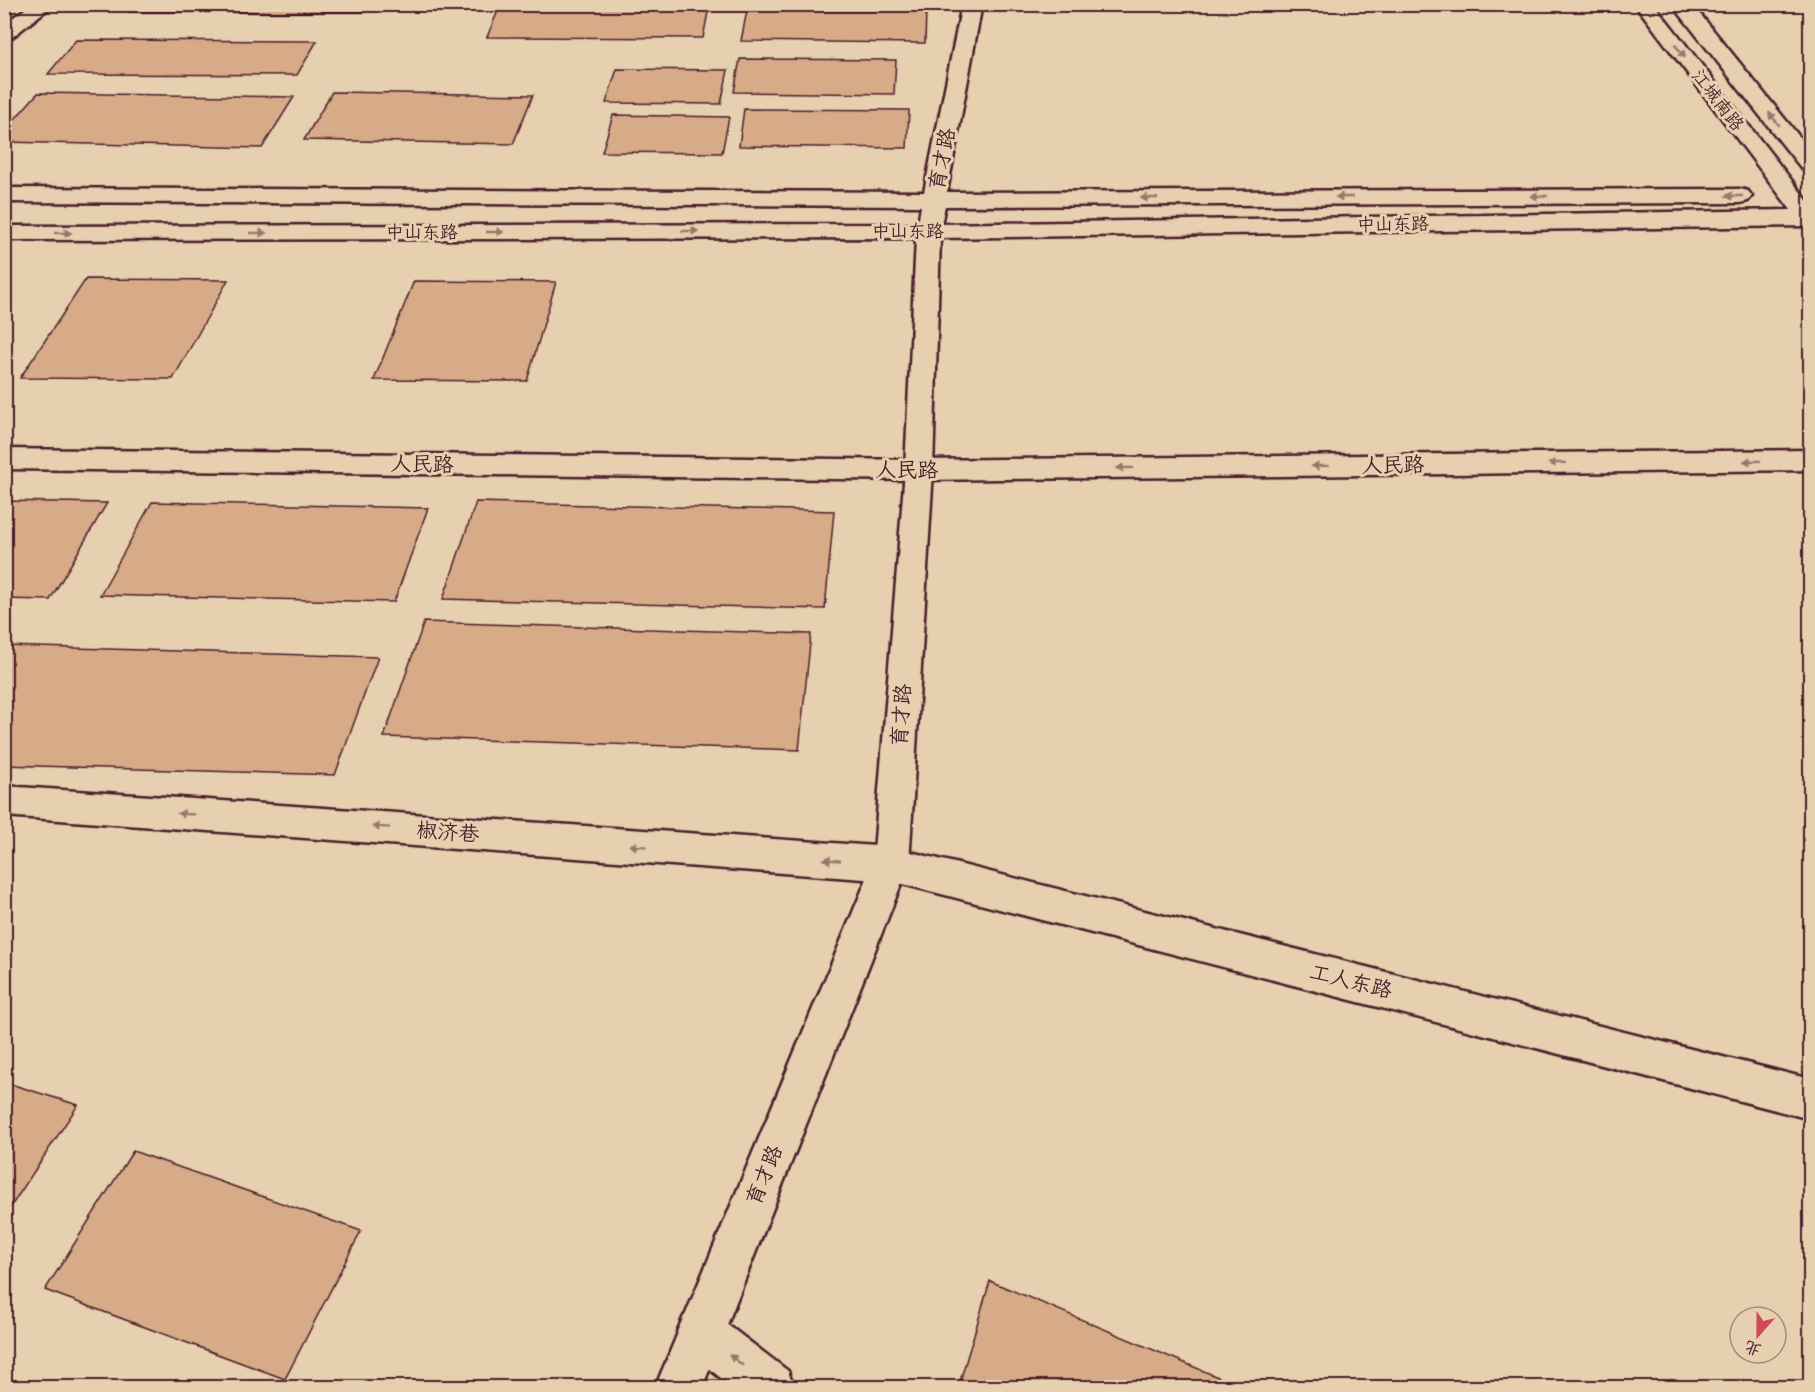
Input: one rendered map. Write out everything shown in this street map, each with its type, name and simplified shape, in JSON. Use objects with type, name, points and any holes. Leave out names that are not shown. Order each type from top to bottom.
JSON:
[{"type":"main road","points":[[4,34],[45,4]]},
{"type":"main road","name":"育才路","points":[[678,1388],[891,864],[918,470],[928,231],[972,4]]},
{"type":"main road","name":"江城南路","points":[[1644,4],[1807,209]]},
{"type":"main road","name":"江城南路","points":[[1681,4],[1810,165]]},
{"type":"main road","name":"中山东路","points":[[4,195],[935,199],[1763,196],[1807,209]]},
{"type":"main road","name":"中山东路","points":[[4,233],[928,231],[1807,209]]},
{"type":"main road","name":"人民路","points":[[4,459],[918,470],[1810,460]]},
{"type":"main road","name":"椒济巷","points":[[4,801],[891,864]]},
{"type":"main road","name":"工人东路","points":[[891,864],[1810,1099]]},
{"type":"main road","points":[[700,1332],[771,1388]]},
{"type":"building","points":[[135,4],[367,4],[363,12],[129,12]]},
{"type":"building","points":[[500,6],[709,7],[703,38],[487,37]]},
{"type":"building","points":[[747,10],[926,11],[925,43],[741,41]]},
{"type":"building","points":[[76,40],[317,41],[297,75],[48,74]]},
{"type":"building","points":[[740,59],[896,60],[894,94],[734,92]]},
{"type":"building","points":[[617,69],[728,70],[721,104],[606,103]]},
{"type":"building","points":[[332,92],[533,95],[513,144],[304,140]]},
{"type":"building","points":[[38,93],[294,97],[262,148],[4,142],[4,131]]},
{"type":"building","points":[[744,109],[909,110],[907,148],[739,146]]},
{"type":"building","points":[[613,115],[729,117],[722,153],[602,152]]},
{"type":"building","points":[[86,279],[228,280],[173,379],[20,378]]},
{"type":"building","points":[[414,281],[556,282],[527,381],[374,380]]},
{"type":"building","points":[[4,501],[107,503],[50,600],[4,599]]},
{"type":"building","points":[[152,502],[428,508],[394,602],[100,595]]},
{"type":"building","points":[[476,502],[834,511],[825,609],[443,599]]},
{"type":"building","points":[[424,622],[811,634],[799,750],[384,737]]},
{"type":"building","points":[[4,646],[378,657],[335,775],[4,765]]},
{"type":"building","points":[[4,1082],[78,1105],[4,1217]]},
{"type":"building","points":[[133,1151],[361,1231],[285,1379],[45,1290]]},
{"type":"building","points":[[990,1281],[1244,1388],[958,1388]]}]
